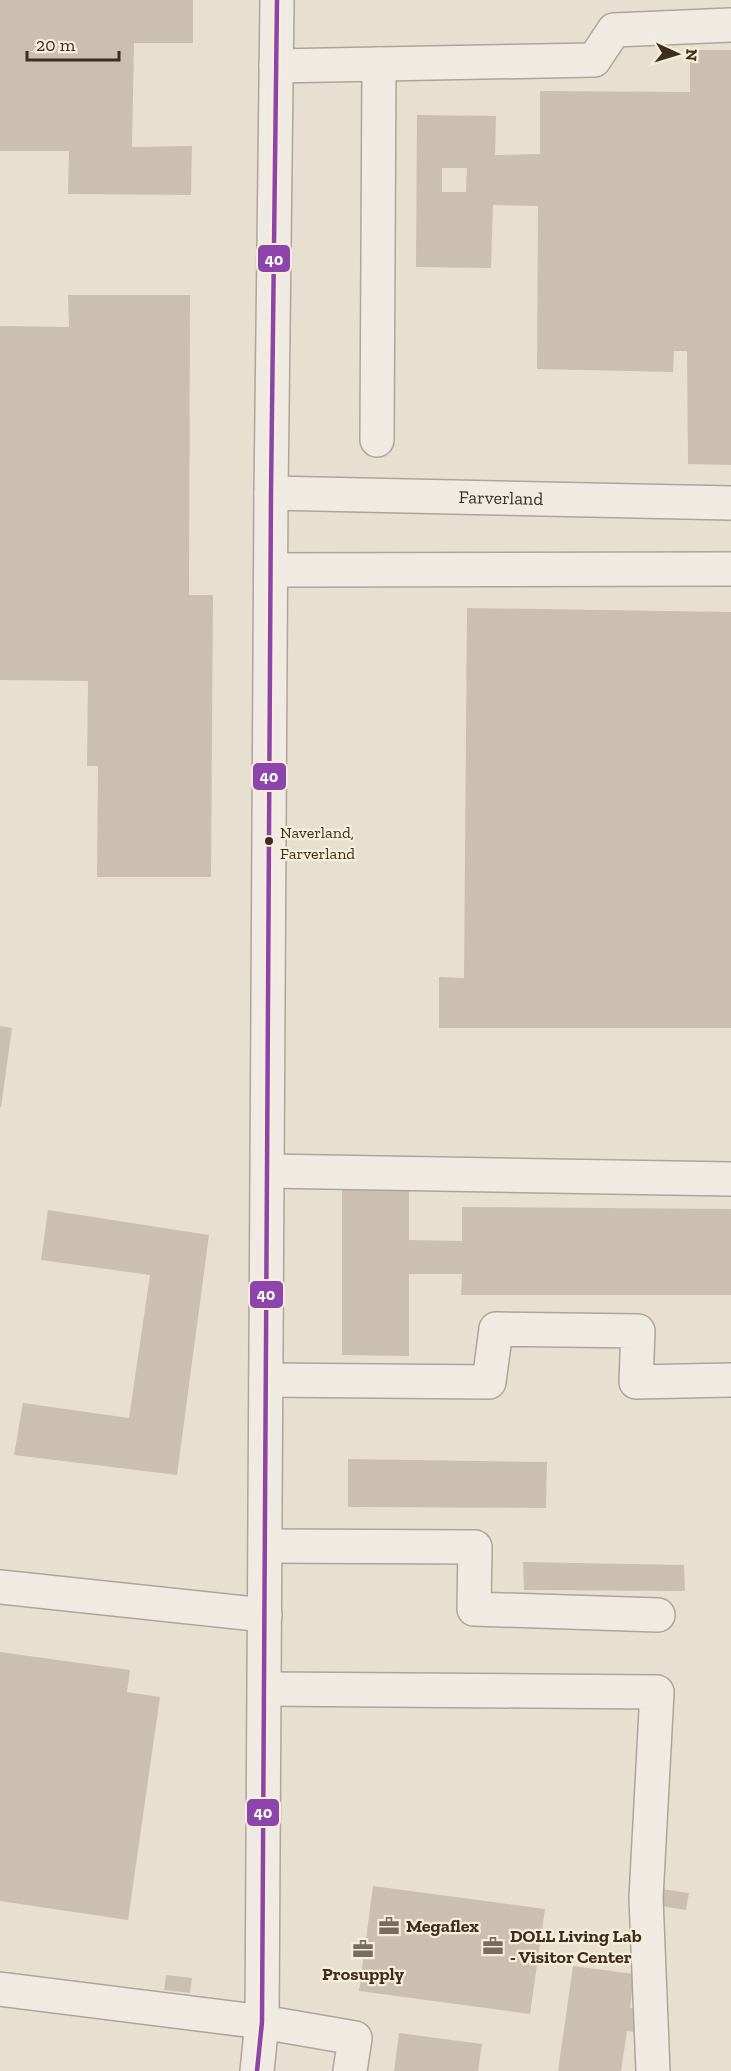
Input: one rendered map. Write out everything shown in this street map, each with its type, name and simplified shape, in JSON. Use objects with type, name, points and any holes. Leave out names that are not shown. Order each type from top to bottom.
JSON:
[{"type":"street","points":[[257,2071],[262,2022],[271,493],[277,0]]},
{"type":"street","points":[[276,66],[594,60],[614,30],[731,25]]},
{"type":"street","points":[[377,440],[379,64]]},
{"type":"street","name":"Farverland","points":[[271,493],[731,503]]},
{"type":"street","points":[[271,570],[731,569]]},
{"type":"street","points":[[268,1171],[731,1179]]},
{"type":"street","points":[[266,1380],[489,1382],[496,1329],[638,1331],[636,1382],[731,1380]]},
{"type":"street","points":[[266,1546],[475,1546],[474,1609],[658,1615]]},
{"type":"street","points":[[0,1587],[265,1615]]},
{"type":"street","points":[[265,1689],[657,1692],[646,1898],[653,2071]]},
{"type":"street","points":[[0,1989],[262,2022],[355,2038],[350,2071]]},
{"type":"building","points":[[0,0],[193,0],[193,43],[134,43],[132,147],[192,146],[191,195],[68,194],[69,151],[0,151]]},
{"type":"building","points":[[690,50],[731,50],[731,465],[688,464],[687,351],[674,351],[673,372],[537,369],[538,206],[493,205],[491,268],[416,267],[417,115],[496,116],[495,155],[540,154],[540,91],[690,92]],"holes":[[[442,168],[467,168],[466,192],[442,192]]]},
{"type":"building","points":[[68,295],[190,295],[189,595],[213,595],[211,877],[97,877],[98,766],[87,766],[88,681],[0,680],[0,326],[69,327]]},
{"type":"building","points":[[467,608],[731,612],[731,1028],[439,1028],[439,977],[464,978]]},
{"type":"building","points":[[0,1026],[12,1028],[1,1107],[0,1107]]},
{"type":"building","points":[[342,1189],[409,1189],[409,1240],[462,1241],[462,1207],[731,1209],[731,1295],[461,1295],[462,1274],[409,1274],[409,1356],[342,1355]]},
{"type":"building","points":[[48,1210],[209,1235],[177,1475],[14,1455],[23,1403],[129,1418],[150,1275],[41,1260]]},
{"type":"building","points":[[348,1459],[547,1462],[546,1508],[348,1507]]},
{"type":"building","points":[[523,1562],[684,1565],[685,1591],[524,1590]]},
{"type":"building","points":[[0,1652],[130,1670],[127,1692],[160,1697],[128,1920],[0,1901]]},
{"type":"building","points":[[373,1886],[545,1909],[530,2014],[359,1991]]},
{"type":"building","points":[[662,1889],[689,1893],[686,1910],[660,1906]]},
{"type":"building","points":[[573,1966],[634,1974],[630,2008],[639,2009],[636,2032],[627,2031],[621,2071],[558,2071]]},
{"type":"building","points":[[166,1975],[192,1978],[190,1993],[164,1990]]},
{"type":"building","points":[[399,2033],[482,2044],[478,2071],[394,2071]]},
{"type":"transit line","name":"40","points":[[257,2071],[262,2022],[271,493],[277,0]]},
{"type":"place","name":"Naverland, Farverland","points":[[269,841]]},
{"type":"place","name":"Megaflex","points":[[389,1926]]},
{"type":"place","name":"DOLL Living Lab - Visitor Center","points":[[493,1946]]},
{"type":"place","name":"Prosupply","points":[[363,1949]]}]
